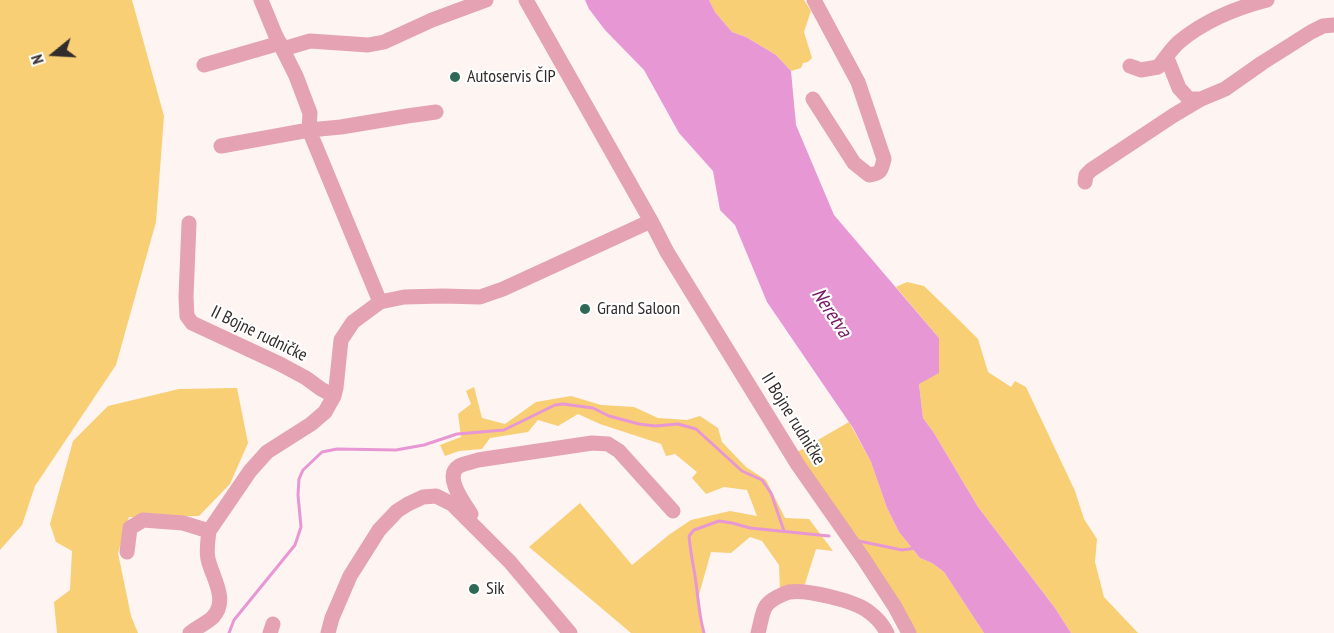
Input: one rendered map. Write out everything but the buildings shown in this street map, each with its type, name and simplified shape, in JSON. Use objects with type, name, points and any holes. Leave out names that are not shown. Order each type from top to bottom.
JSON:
[{"type":"street","points":[[261,0],[296,76],[310,113],[309,130],[380,302]]},
{"type":"street","points":[[204,65],[310,41],[368,45],[384,42],[432,20],[486,0]]},
{"type":"street","name":"II Bojne rudničke","points":[[526,0],[667,252],[798,465],[869,567],[909,633]]},
{"type":"street","points":[[813,99],[854,163],[869,175],[877,174],[881,170],[884,159],[858,82],[814,0]]},
{"type":"street","points":[[1130,66],[1141,70],[1158,67],[1178,43],[1203,26],[1243,6],[1267,0]]},
{"type":"street","points":[[1085,182],[1086,175],[1091,170],[1201,99],[1225,89],[1311,32],[1323,26],[1334,25]]},
{"type":"street","points":[[1167,57],[1179,88],[1189,99],[1201,99]]},
{"type":"street","points":[[221,146],[309,130],[436,112]]},
{"type":"street","points":[[190,633],[212,618],[218,609],[220,597],[208,558],[209,531],[250,471],[267,452],[311,424],[325,412],[336,387],[341,340],[353,322],[380,302],[404,297],[480,297],[503,289],[651,221]]},
{"type":"street","name":"II Bojne rudničke","points":[[189,223],[186,297],[188,316],[192,323],[280,364],[334,396]]},
{"type":"street","points":[[472,524],[471,514],[454,487],[452,477],[460,465],[478,460],[592,443],[608,444],[619,451],[673,511]]},
{"type":"street","points":[[328,633],[350,576],[379,530],[396,511],[423,497],[436,496],[452,504],[510,562],[570,633]]},
{"type":"street","points":[[127,552],[130,528],[143,520],[183,523],[209,531]]},
{"type":"street","points":[[758,633],[765,607],[775,598],[788,592],[806,591],[848,601],[868,610],[887,633]]},
{"type":"shaded area","points":[[0,0],[132,0],[164,116],[156,222],[116,365],[35,486],[22,525],[0,550]]},
{"type":"shaded area","points":[[709,0],[804,0],[811,11],[804,32],[812,58],[803,63],[801,68],[791,71],[776,55],[746,37],[732,32],[715,12]]},
{"type":"shaded area","points":[[907,282],[924,286],[978,339],[988,372],[1011,387],[1015,381],[1026,387],[1075,491],[1084,519],[1097,539],[1095,562],[1104,597],[1138,633],[1071,633],[1055,608],[978,507],[923,418],[919,384],[939,338],[896,287]]},
{"type":"shaded area","points":[[474,387],[482,418],[505,424],[536,402],[571,396],[601,405],[634,407],[658,418],[687,420],[700,416],[718,428],[722,442],[746,467],[766,480],[785,518],[809,519],[833,551],[816,549],[805,584],[780,590],[779,565],[762,541],[750,537],[731,553],[711,552],[698,598],[704,633],[631,633],[529,547],[580,503],[632,565],[691,520],[730,511],[757,516],[747,490],[724,487],[706,494],[692,478],[697,472],[675,454],[666,456],[661,444],[600,424],[578,414],[558,426],[538,420],[528,432],[490,438],[482,449],[459,451],[445,456],[440,445],[461,437],[458,414],[471,404],[466,391]]},
{"type":"shaded area","points":[[237,388],[248,443],[230,484],[199,516],[129,517],[118,553],[131,616],[138,633],[57,633],[54,602],[70,590],[72,551],[56,542],[50,524],[73,441],[108,406],[179,389]]},
{"type":"shaded area","points":[[849,422],[871,462],[887,508],[899,532],[920,558],[944,572],[984,633],[909,633],[792,455]]},
{"type":"water","name":"Neretva","points":[[585,0],[709,0],[715,12],[732,32],[746,37],[776,55],[791,71],[796,125],[834,215],[939,338],[939,373],[919,384],[923,418],[978,507],[1055,608],[1071,633],[984,633],[944,572],[920,558],[899,532],[887,508],[871,462],[853,428],[767,302],[735,225],[720,210],[713,171],[679,133],[644,70],[605,30]]},
{"type":"waterway","points":[[229,633],[234,620],[295,545],[301,527],[299,479],[303,470],[322,452],[337,449],[396,450],[424,445],[457,434],[504,430],[555,405],[593,408],[609,416],[639,424],[655,426],[678,424],[696,429],[742,471],[762,480],[771,493],[784,531]]},
{"type":"waterway","points":[[704,633],[689,540],[694,530],[719,521],[750,528],[829,536]]},
{"type":"waterway","points":[[859,541],[902,550],[916,548]]},
{"type":"place","name":"Autoservis ČIP","points":[[455,77]]},
{"type":"place","name":"Grand Saloon","points":[[585,309]]},
{"type":"place","name":"Sik","points":[[474,589]]}]
